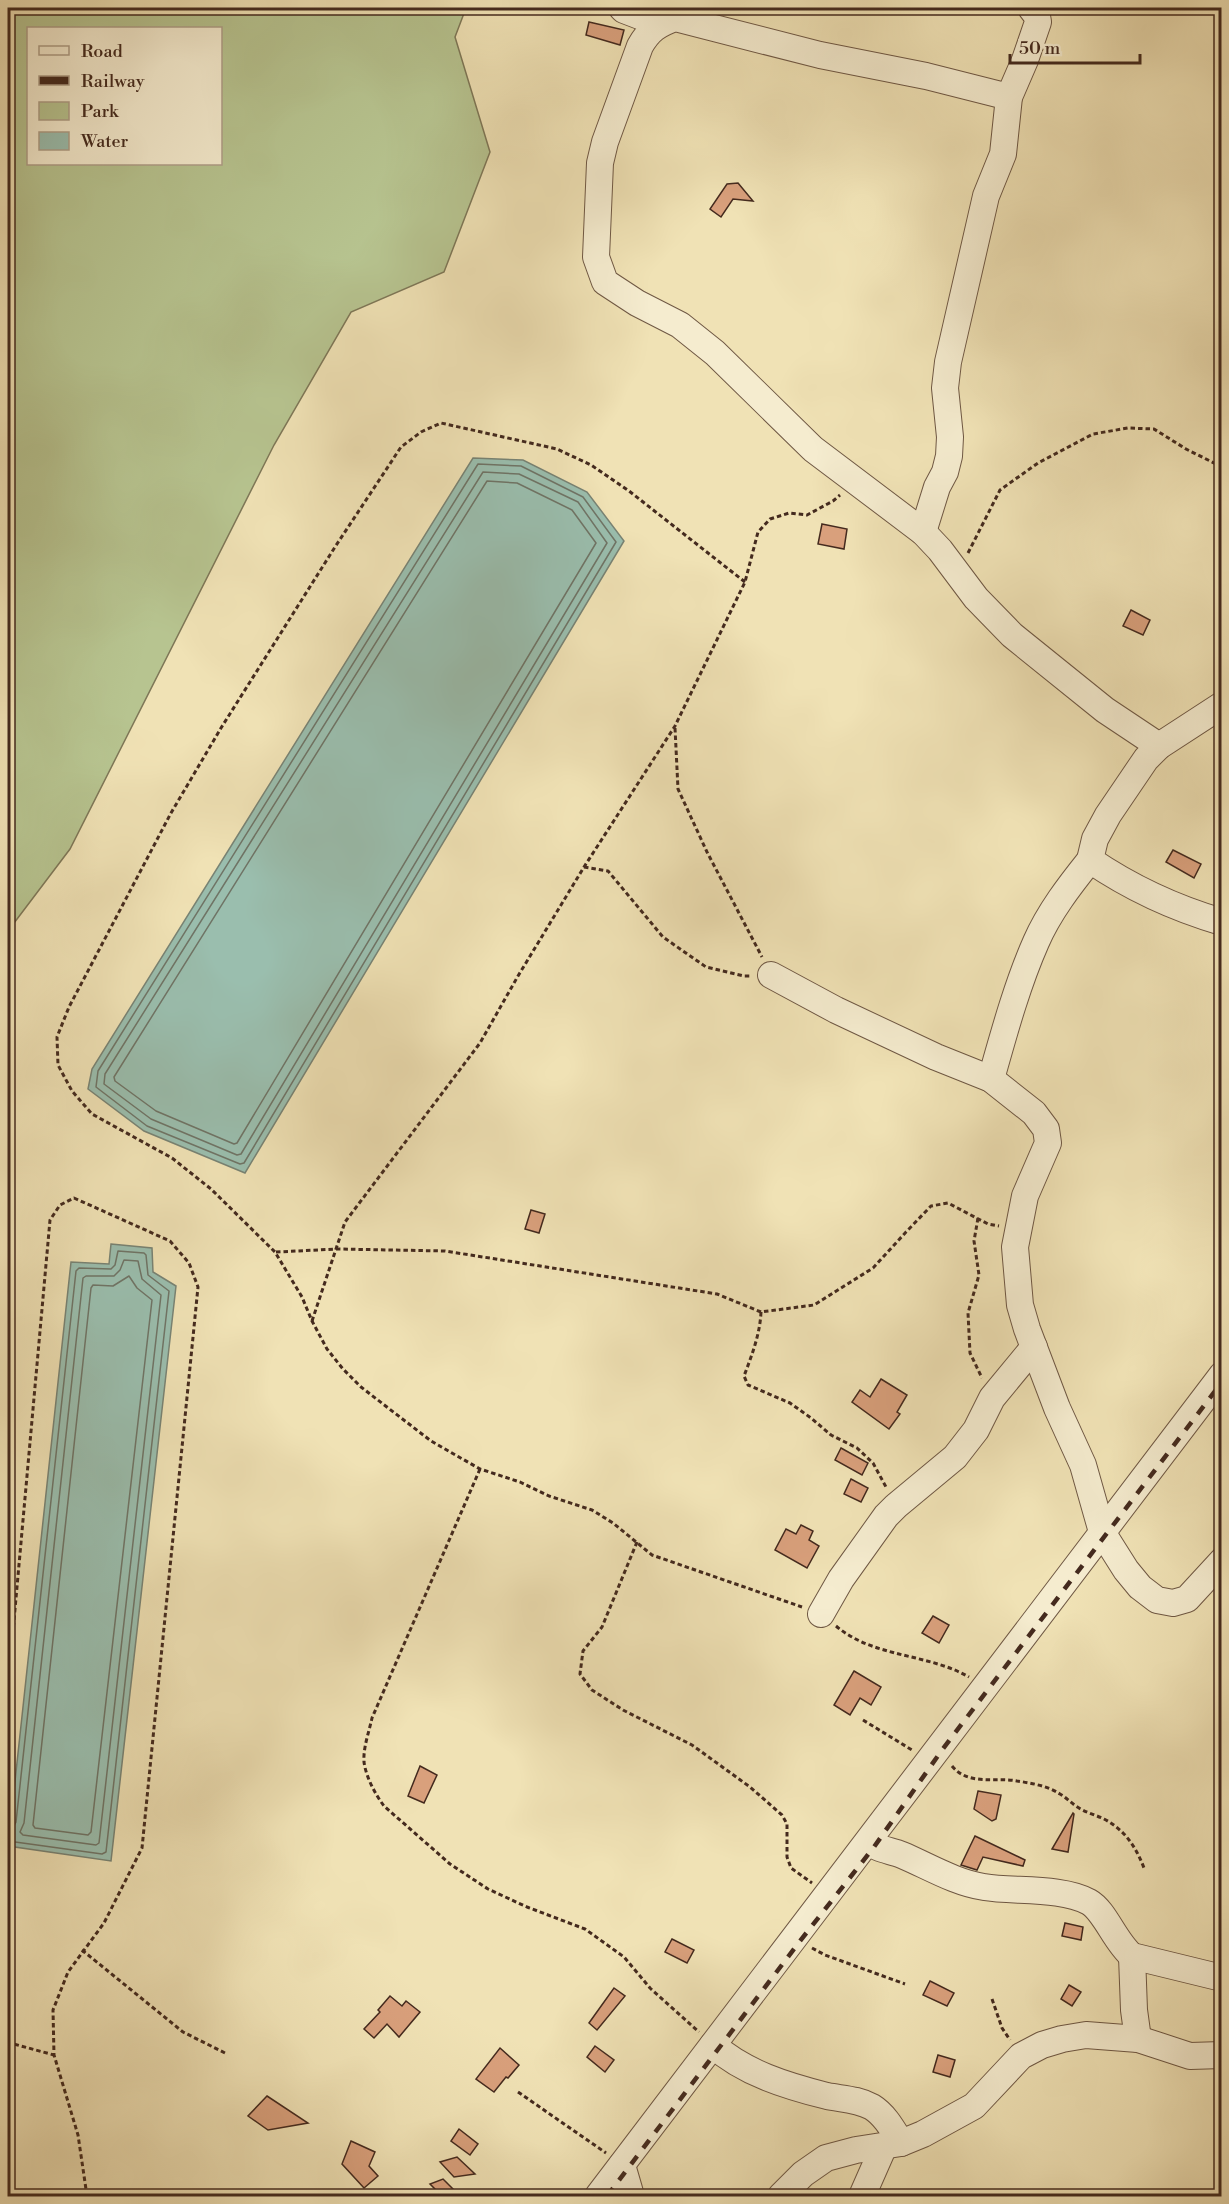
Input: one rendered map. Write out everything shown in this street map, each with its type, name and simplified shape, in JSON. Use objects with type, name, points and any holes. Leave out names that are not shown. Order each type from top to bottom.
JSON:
[{"type":"street","points":[[622,8],[658,23]]},
{"type":"street","points":[[923,532],[949,456],[950,437],[945,388],[948,362],[986,196],[1003,154],[1009,97],[1038,22],[1031,8]]},
{"type":"street","points":[[1009,97],[926,76],[820,55],[675,18],[658,23],[646,34],[640,46],[605,142],[600,163],[596,257],[605,282],[618,292],[680,325],[716,353],[813,449],[923,532],[940,550],[976,598],[1011,635],[1105,710],[1159,746]]},
{"type":"street","points":[[991,1079],[1037,940],[1065,892],[1090,860],[1095,839],[1108,815],[1146,759],[1159,746],[1221,705]]},
{"type":"street","points":[[1090,860],[1134,888],[1193,914],[1221,922]]},
{"type":"street","points":[[771,975],[836,1010],[936,1057],[991,1079],[1034,1113],[1046,1128],[1048,1143],[1025,1196],[1015,1247],[1020,1305],[1034,1347],[1083,1465],[1102,1532],[1126,1570],[1140,1587],[1157,1600],[1173,1603],[1187,1599],[1221,1561]]},
{"type":"street","points":[[821,1614],[841,1579],[896,1506],[955,1457],[976,1430],[992,1398],[1034,1347]]},
{"type":"street","points":[[598,2196],[1146,1477],[1221,1375]]},
{"type":"street","points":[[869,1841],[874,1847],[895,1852],[965,1882],[983,1887],[1042,1891],[1079,1898],[1091,1903],[1122,1948],[1132,1956],[1221,1978]]},
{"type":"street","points":[[1132,1956],[1134,2010],[1138,2038]]},
{"type":"street","points":[[781,2196],[803,2174],[826,2158],[892,2144],[923,2134],[974,2106],[1021,2056],[1052,2042],[1086,2035],[1138,2038],[1190,2056],[1221,2055]]},
{"type":"street","points":[[713,2045],[774,2081],[829,2096],[858,2101],[872,2107],[886,2121],[892,2144],[862,2196]]},
{"type":"street","points":[[622,2165],[631,2196]]},
{"type":"path","points":[[745,582],[629,491],[591,465],[557,449],[441,423],[422,432],[401,447],[277,637],[171,813],[80,986],[57,1037],[58,1065],[72,1091],[92,1114],[172,1158],[211,1189],[275,1252],[302,1297],[327,1349],[361,1387],[431,1441],[480,1469],[592,1510],[637,1542],[602,1627],[583,1651],[580,1674],[592,1690],[623,1710],[692,1745],[750,1787],[782,1815],[787,1824],[787,1857],[791,1868],[804,1879],[829,1893]]},
{"type":"path","points":[[958,574],[1000,489],[1038,463],[1093,434],[1128,428],[1154,429],[1221,467]]},
{"type":"path","points":[[312,1321],[345,1222],[480,1043],[518,975],[584,867],[675,726],[745,582],[758,532],[770,519],[789,513],[807,515],[833,501],[854,481]]},
{"type":"path","points":[[584,867],[608,871],[663,937],[706,967],[744,976],[771,975],[707,852],[678,789],[675,726]]},
{"type":"path","points":[[8,1687],[50,1220],[60,1205],[74,1198],[170,1241],[189,1263],[198,1287],[142,1848],[104,1923],[68,1972],[52,2010],[54,2055],[78,2135],[87,2196]]},
{"type":"path","points":[[275,1252],[337,1249],[445,1251],[717,1294],[760,1312],[814,1305],[854,1281],[873,1268],[932,1206],[948,1203],[988,1224],[1019,1229]]},
{"type":"path","points":[[978,1218],[974,1241],[979,1275],[968,1313],[970,1353],[992,1398]]},
{"type":"path","points":[[760,1312],[756,1343],[744,1376],[748,1385],[790,1403],[831,1435],[857,1448],[873,1463],[896,1506]]},
{"type":"path","points":[[480,1469],[372,1718],[364,1762],[370,1781],[384,1806],[450,1864],[489,1889],[585,1929],[624,1957],[650,1988],[713,2045]]},
{"type":"path","points":[[863,1720],[934,1754],[955,1770],[974,1779],[996,1782],[1014,1780],[1039,1785],[1059,1793],[1079,1808],[1107,1821],[1124,1833],[1137,1849],[1144,1868]]},
{"type":"path","points":[[795,1938],[825,1954],[905,1984]]},
{"type":"path","points":[[82,1950],[183,2032],[225,2053]]},
{"type":"path","points":[[992,1999],[1002,2028],[1021,2056]]},
{"type":"path","points":[[8,2041],[54,2055]]},
{"type":"path","points":[[518,2092],[622,2165]]},
{"type":"green space","points":[[8,8],[466,8],[455,37],[490,152],[444,272],[351,312],[274,445],[70,849],[8,931]]},
{"type":"water","points":[[473,458],[523,460],[587,492],[624,541],[245,1173],[144,1131],[88,1089],[92,1069]]},
{"type":"water","points":[[111,1244],[152,1248],[153,1272],[176,1286],[111,1861],[8,1846],[71,1262],[109,1264]]},
{"type":"building","points":[[589,22],[624,30],[620,45],[586,35]]},
{"type":"building","points":[[738,183],[753,201],[733,199],[721,217],[710,209],[727,184]]},
{"type":"building","points":[[822,524],[847,529],[844,549],[818,544]]},
{"type":"building","points":[[1131,610],[1150,620],[1143,635],[1123,626]]},
{"type":"building","points":[[1173,850],[1201,864],[1194,878],[1166,862]]},
{"type":"building","points":[[531,1210],[545,1214],[539,1233],[525,1229]]},
{"type":"building","points":[[881,1379],[907,1395],[897,1412],[900,1414],[889,1429],[852,1402],[860,1390],[870,1397]]},
{"type":"building","points":[[841,1448],[868,1463],[862,1475],[835,1460]]},
{"type":"building","points":[[851,1479],[868,1488],[861,1502],[844,1494]]},
{"type":"building","points":[[801,1525],[813,1531],[809,1540],[819,1546],[807,1568],[775,1550],[786,1529],[796,1534]]},
{"type":"building","points":[[933,1616],[949,1625],[939,1643],[922,1633]]},
{"type":"building","points":[[854,1671],[881,1687],[871,1705],[860,1698],[850,1715],[834,1705]]},
{"type":"building","points":[[420,1766],[437,1775],[424,1803],[408,1796]]},
{"type":"building","points":[[978,1791],[1001,1795],[996,1819],[992,1821],[974,1809]]},
{"type":"building","points":[[1073,1813],[1068,1852],[1052,1849]]},
{"type":"building","points":[[975,1836],[1025,1860],[1023,1866],[983,1857],[977,1870],[961,1865]]},
{"type":"building","points":[[1065,1923],[1083,1927],[1081,1940],[1062,1936]]},
{"type":"building","points":[[672,1939],[694,1950],[687,1963],[665,1952]]},
{"type":"building","points":[[930,1981],[954,1993],[947,2006],[923,1995]]},
{"type":"building","points":[[1069,1985],[1081,1992],[1072,2006],[1061,1999]]},
{"type":"building","points":[[614,1988],[625,1996],[597,2030],[589,2023]]},
{"type":"building","points":[[390,1996],[402,2006],[406,2001],[420,2012],[399,2037],[387,2024],[374,2038],[364,2029],[380,2012],[378,2010]]},
{"type":"building","points":[[595,2046],[614,2060],[605,2072],[587,2057]]},
{"type":"building","points":[[500,2048],[519,2065],[494,2092],[476,2079]]},
{"type":"building","points":[[938,2055],[955,2060],[950,2077],[933,2072]]},
{"type":"building","points":[[267,2096],[308,2123],[268,2130],[248,2116]]},
{"type":"building","points":[[459,2129],[478,2144],[470,2155],[451,2141]]},
{"type":"building","points":[[351,2141],[375,2152],[369,2166],[378,2176],[364,2188],[342,2164]]},
{"type":"building","points":[[457,2157],[475,2174],[454,2177],[440,2162]]},
{"type":"building","points":[[443,2179],[460,2196],[442,2196],[430,2184]]},
{"type":"railway","points":[[607,2196],[874,1847],[942,1750],[1222,1382]]}]
